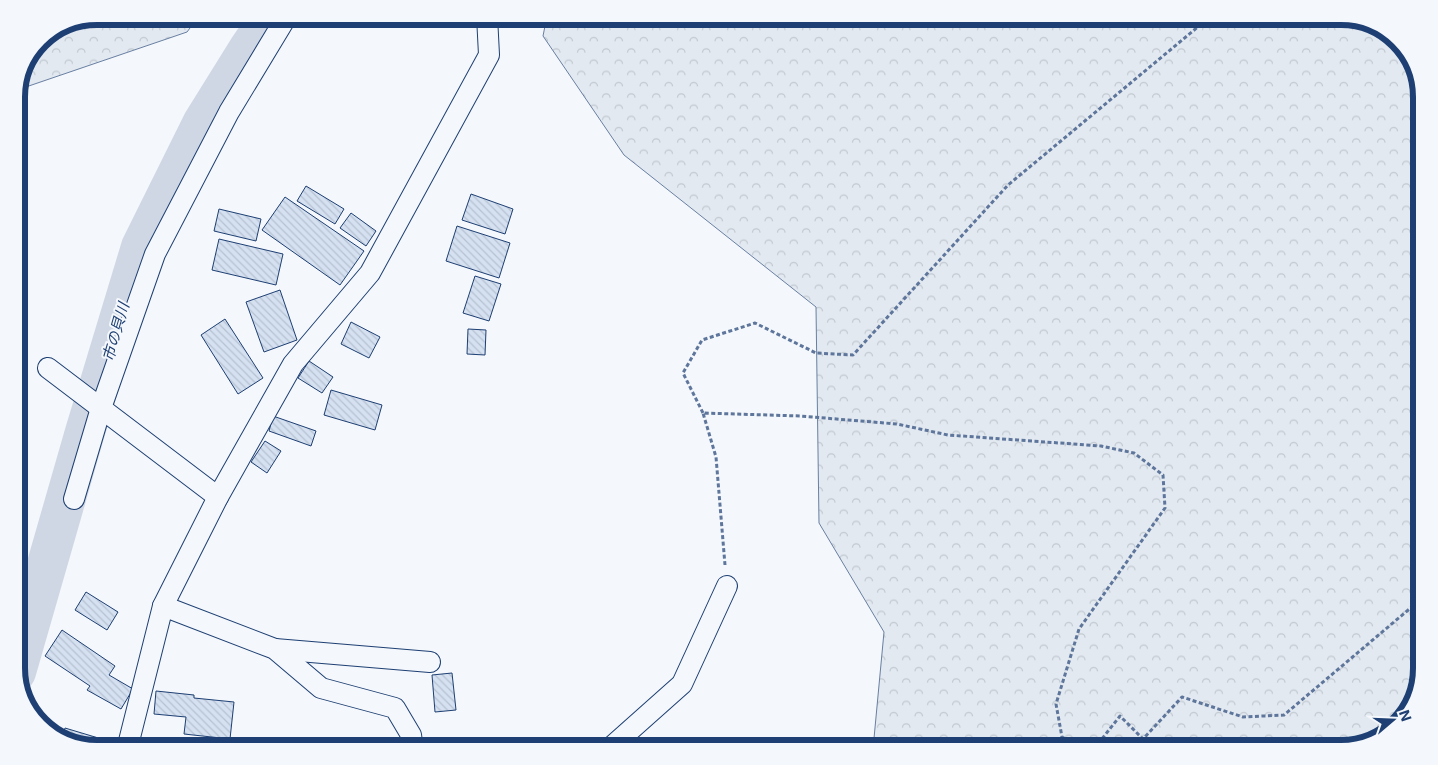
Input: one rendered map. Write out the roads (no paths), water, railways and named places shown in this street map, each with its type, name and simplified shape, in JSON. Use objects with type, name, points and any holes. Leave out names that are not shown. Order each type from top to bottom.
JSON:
[{"type":"street","points":[[74,499],[100,407],[155,254],[229,112],[282,25]]},
{"type":"street","points":[[129,740],[163,606],[218,497],[293,364],[370,273],[489,55],[487,25]]},
{"type":"street","points":[[48,368],[218,497]]},
{"type":"street","points":[[618,740],[682,684],[727,586]]},
{"type":"street","points":[[163,606],[276,649],[430,662]]},
{"type":"street","points":[[276,649],[321,688],[395,708],[411,735],[412,740]]},
{"type":"waterway","name":"市の貝川","points":[[25,641],[141,247],[203,122],[265,25]]}]
